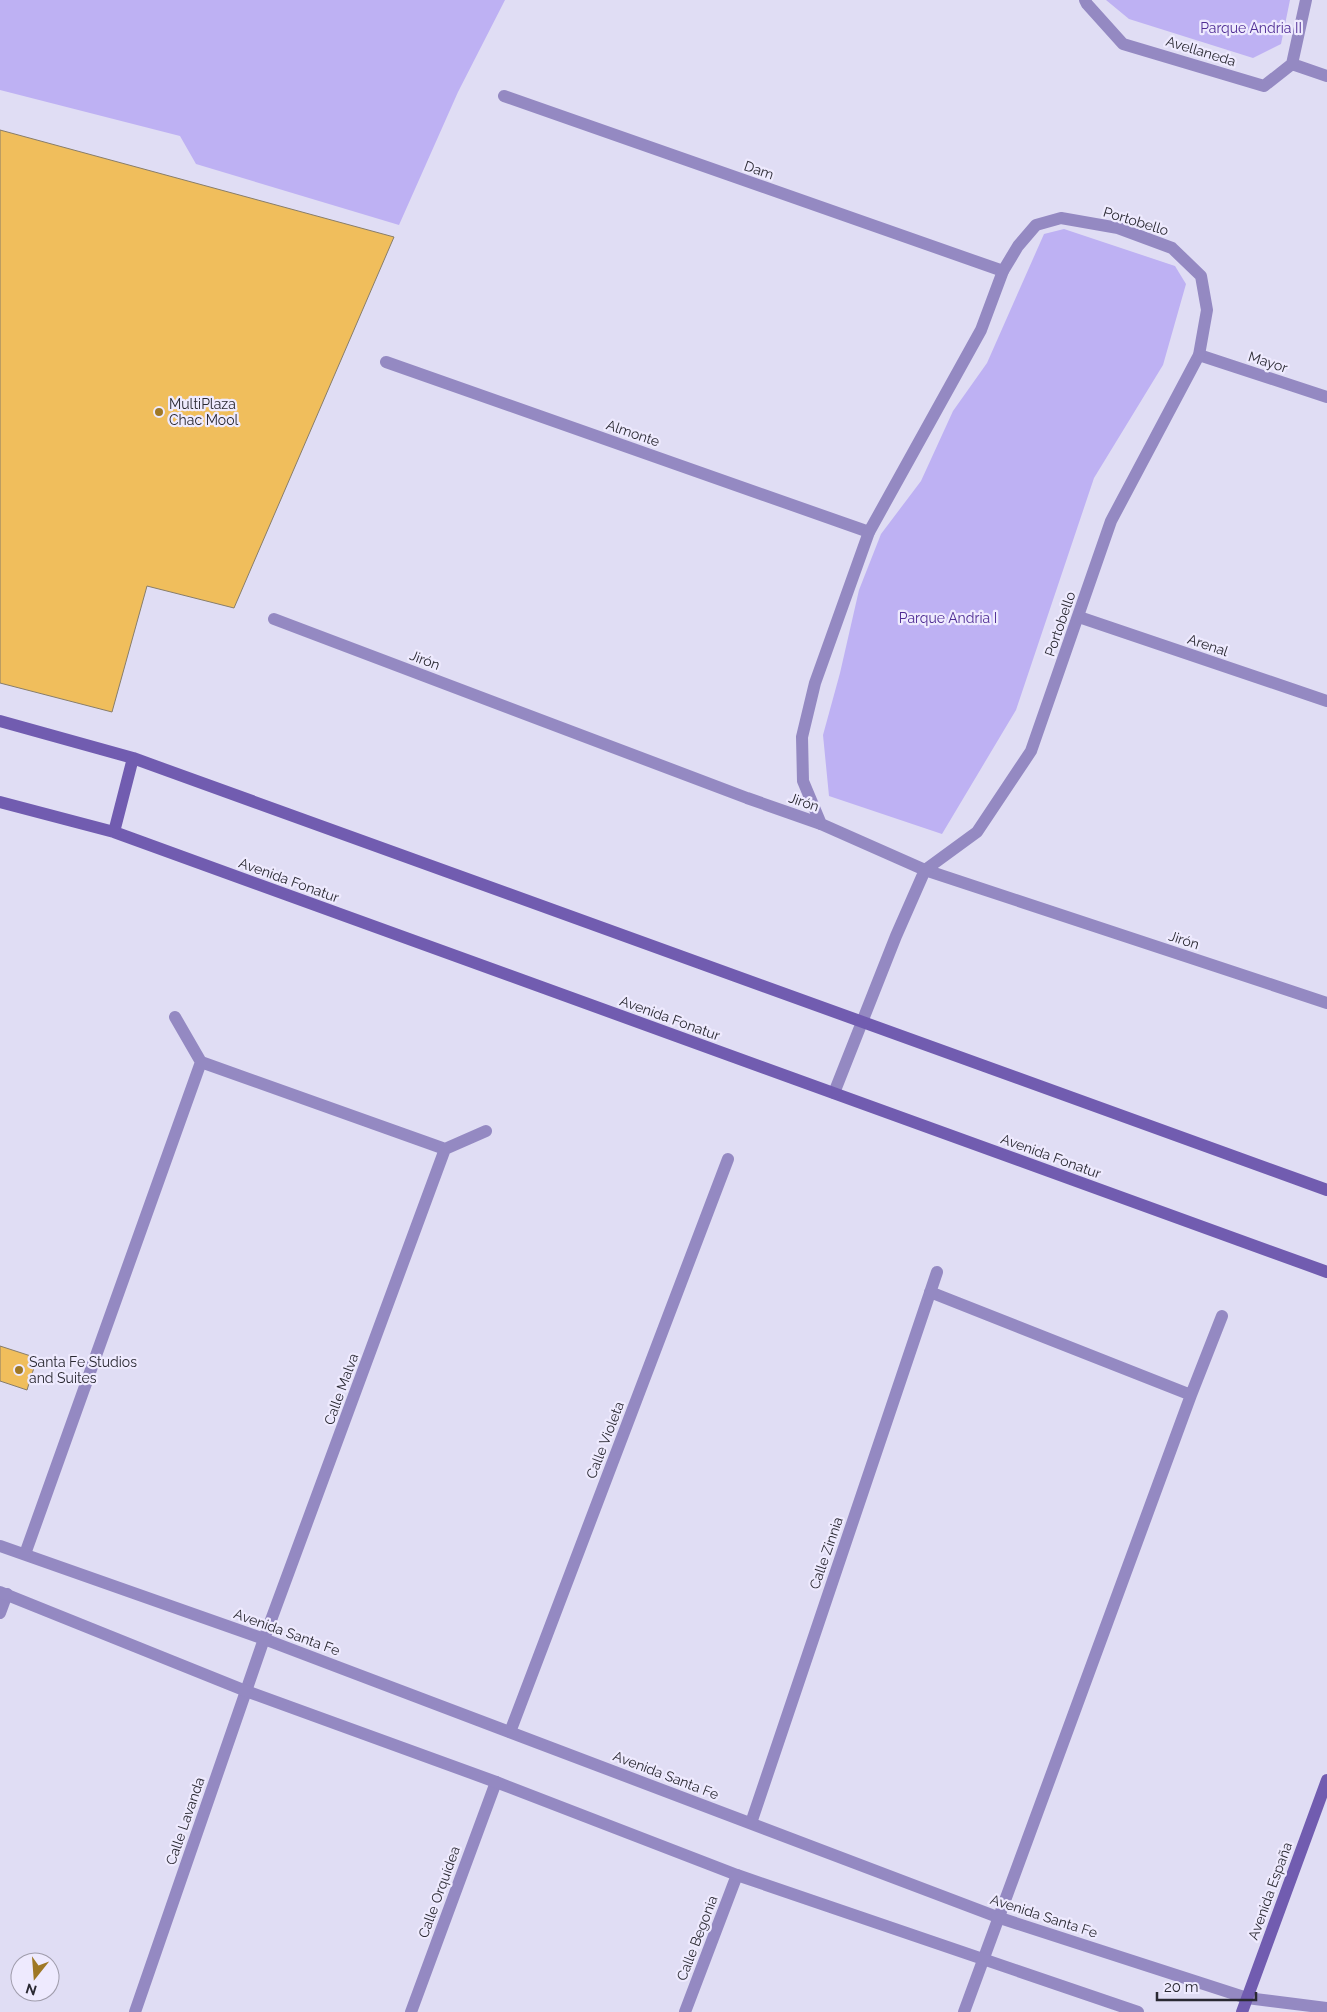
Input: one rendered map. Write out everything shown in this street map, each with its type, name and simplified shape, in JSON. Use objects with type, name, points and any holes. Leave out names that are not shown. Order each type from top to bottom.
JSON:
[{"type":"main road","points":[[0,721],[133,758],[1327,1190]]},
{"type":"main road","points":[[114,832],[133,758]]},
{"type":"main road","name":"Avenida Fonatur","points":[[0,802],[114,832],[1327,1272]]},
{"type":"main road","name":"Avenida España","points":[[1242,2012],[1327,1780]]},
{"type":"street","points":[[1306,0],[1292,64],[1327,76]]},
{"type":"street","name":"Avellaneda","points":[[1083,1],[1123,44],[1264,86],[1292,64]]},
{"type":"street","name":"Dam","points":[[504,96],[1003,271]]},
{"type":"street","name":"Portobello","points":[[821,824],[803,781],[802,737],[815,684],[869,532],[981,330],[1003,271],[1018,246],[1036,225],[1061,218],[1118,228],[1172,248],[1201,276],[1207,310],[1199,355],[1111,521],[1031,751],[977,832],[925,870]]},
{"type":"street","name":"Mayor","points":[[1199,355],[1327,397]]},
{"type":"street","name":"Almonte","points":[[386,362],[869,532]]},
{"type":"street","name":"Arenal","points":[[1079,617],[1327,701]]},
{"type":"street","name":"Jirón","points":[[274,619],[747,798],[821,824],[925,870],[1327,1003]]},
{"type":"street","points":[[834,1093],[896,936],[925,870]]},
{"type":"street","points":[[175,1017],[201,1062],[445,1149],[486,1131]]},
{"type":"street","points":[[25,1554],[201,1062]]},
{"type":"street","name":"Calle Malva","points":[[264,1639],[445,1149]]},
{"type":"street","name":"Calle Violeta","points":[[510,1732],[728,1159]]},
{"type":"street","name":"Calle Zinnia","points":[[751,1824],[937,1272]]},
{"type":"street","points":[[930,1292],[1191,1395]]},
{"type":"street","points":[[964,2012],[1191,1395],[1222,1316]]},
{"type":"street","name":"Avenida Santa Fe","points":[[0,1546],[264,1639],[1000,1918],[1247,1998],[1327,2008]]},
{"type":"street","points":[[0,1613],[4,1593],[246,1691],[496,1782],[737,1875],[1138,2012]]},
{"type":"street","name":"Calle Lavanda","points":[[135,2012],[264,1639]]},
{"type":"street","name":"Calle Orquídea","points":[[411,2012],[496,1782]]},
{"type":"street","name":"Calle Begonia","points":[[685,2012],[737,1875]]},
{"type":"green space","points":[[0,0],[505,0],[458,92],[399,225],[196,164],[180,136],[0,90]]},
{"type":"green space","name":"Parque Andria II","points":[[1106,0],[1290,0],[1281,44],[1253,58],[1129,19]]},
{"type":"green space","name":"Parque Andria I","points":[[1064,229],[1175,266],[1186,284],[1163,365],[1094,478],[1016,710],[942,834],[829,796],[823,735],[840,673],[859,590],[881,534],[921,481],[953,411],[987,363],[1044,234]]},
{"type":"building","name":"MultiPlaza Chac Mool","points":[[0,130],[394,237],[234,608],[147,586],[112,712],[0,683]]},
{"type":"building","points":[[0,1346],[37,1358],[27,1390],[0,1381]]},
{"type":"place","name":"MultiPlaza Chac Mool","points":[[159,412]]},
{"type":"place","name":"Santa Fe Studios and Suites","points":[[19,1370]]}]
